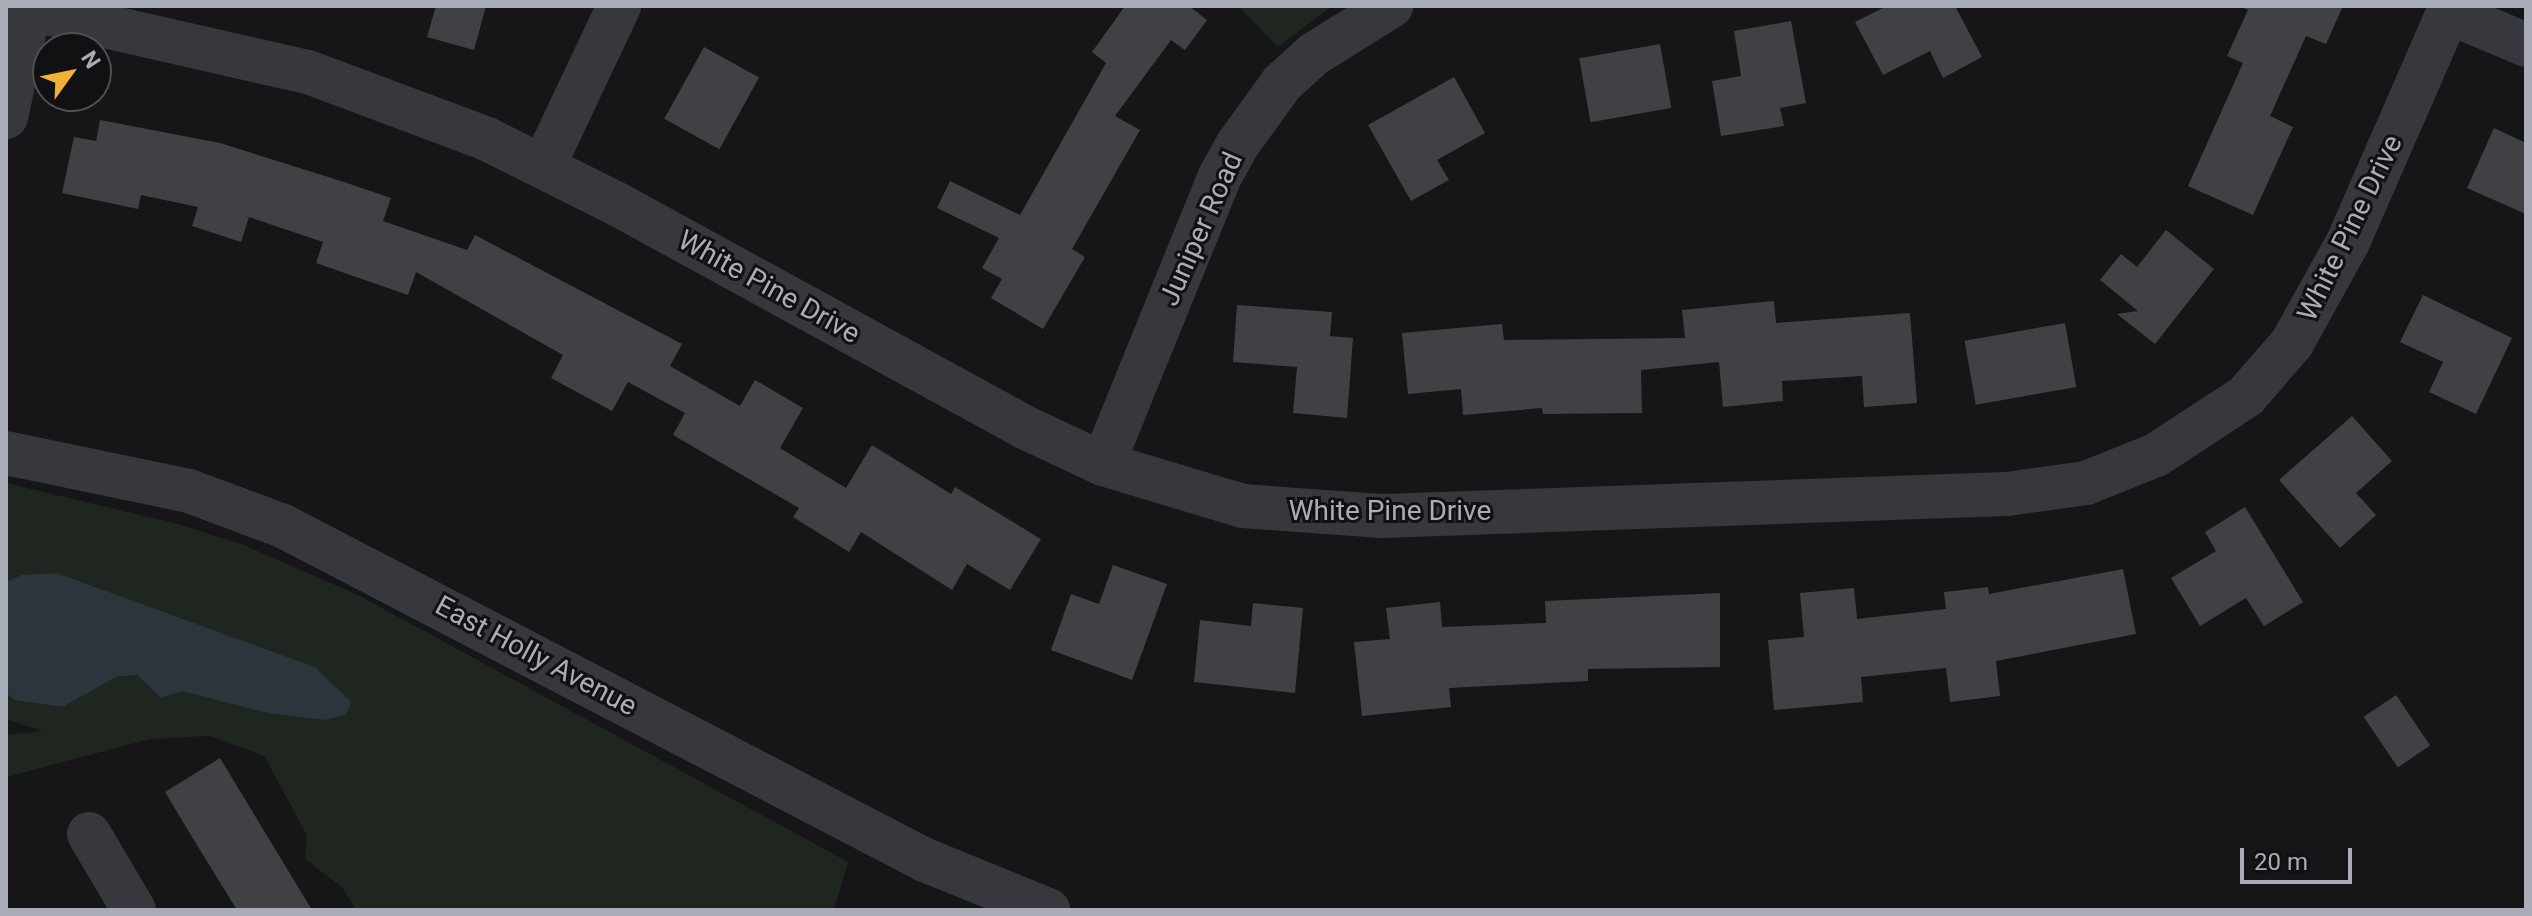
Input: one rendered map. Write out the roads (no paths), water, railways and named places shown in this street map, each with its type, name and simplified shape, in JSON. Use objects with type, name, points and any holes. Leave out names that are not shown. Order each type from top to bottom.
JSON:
[{"type":"street","points":[[544,165],[619,6]]},
{"type":"street","name":"Juniper Road","points":[[1103,464],[1219,178],[1238,144],[1282,83],[1303,64],[1391,6]]},
{"type":"street","points":[[6,117],[30,7]]},
{"type":"street","name":"White Pine Drive","points":[[30,7],[308,72],[434,117],[544,165],[1024,427],[1103,464],[1202,498],[1357,516],[2007,494],[2086,483],[2156,455],[2218,419],[2246,396],[2292,343],[2348,242],[2450,9]]},
{"type":"street","points":[[2450,9],[2526,45]]},
{"type":"street","name":"East Holly Avenue","points":[[6,453],[189,491],[283,526],[925,860],[1048,910]]},
{"type":"street","points":[[89,834],[134,910]]}]
